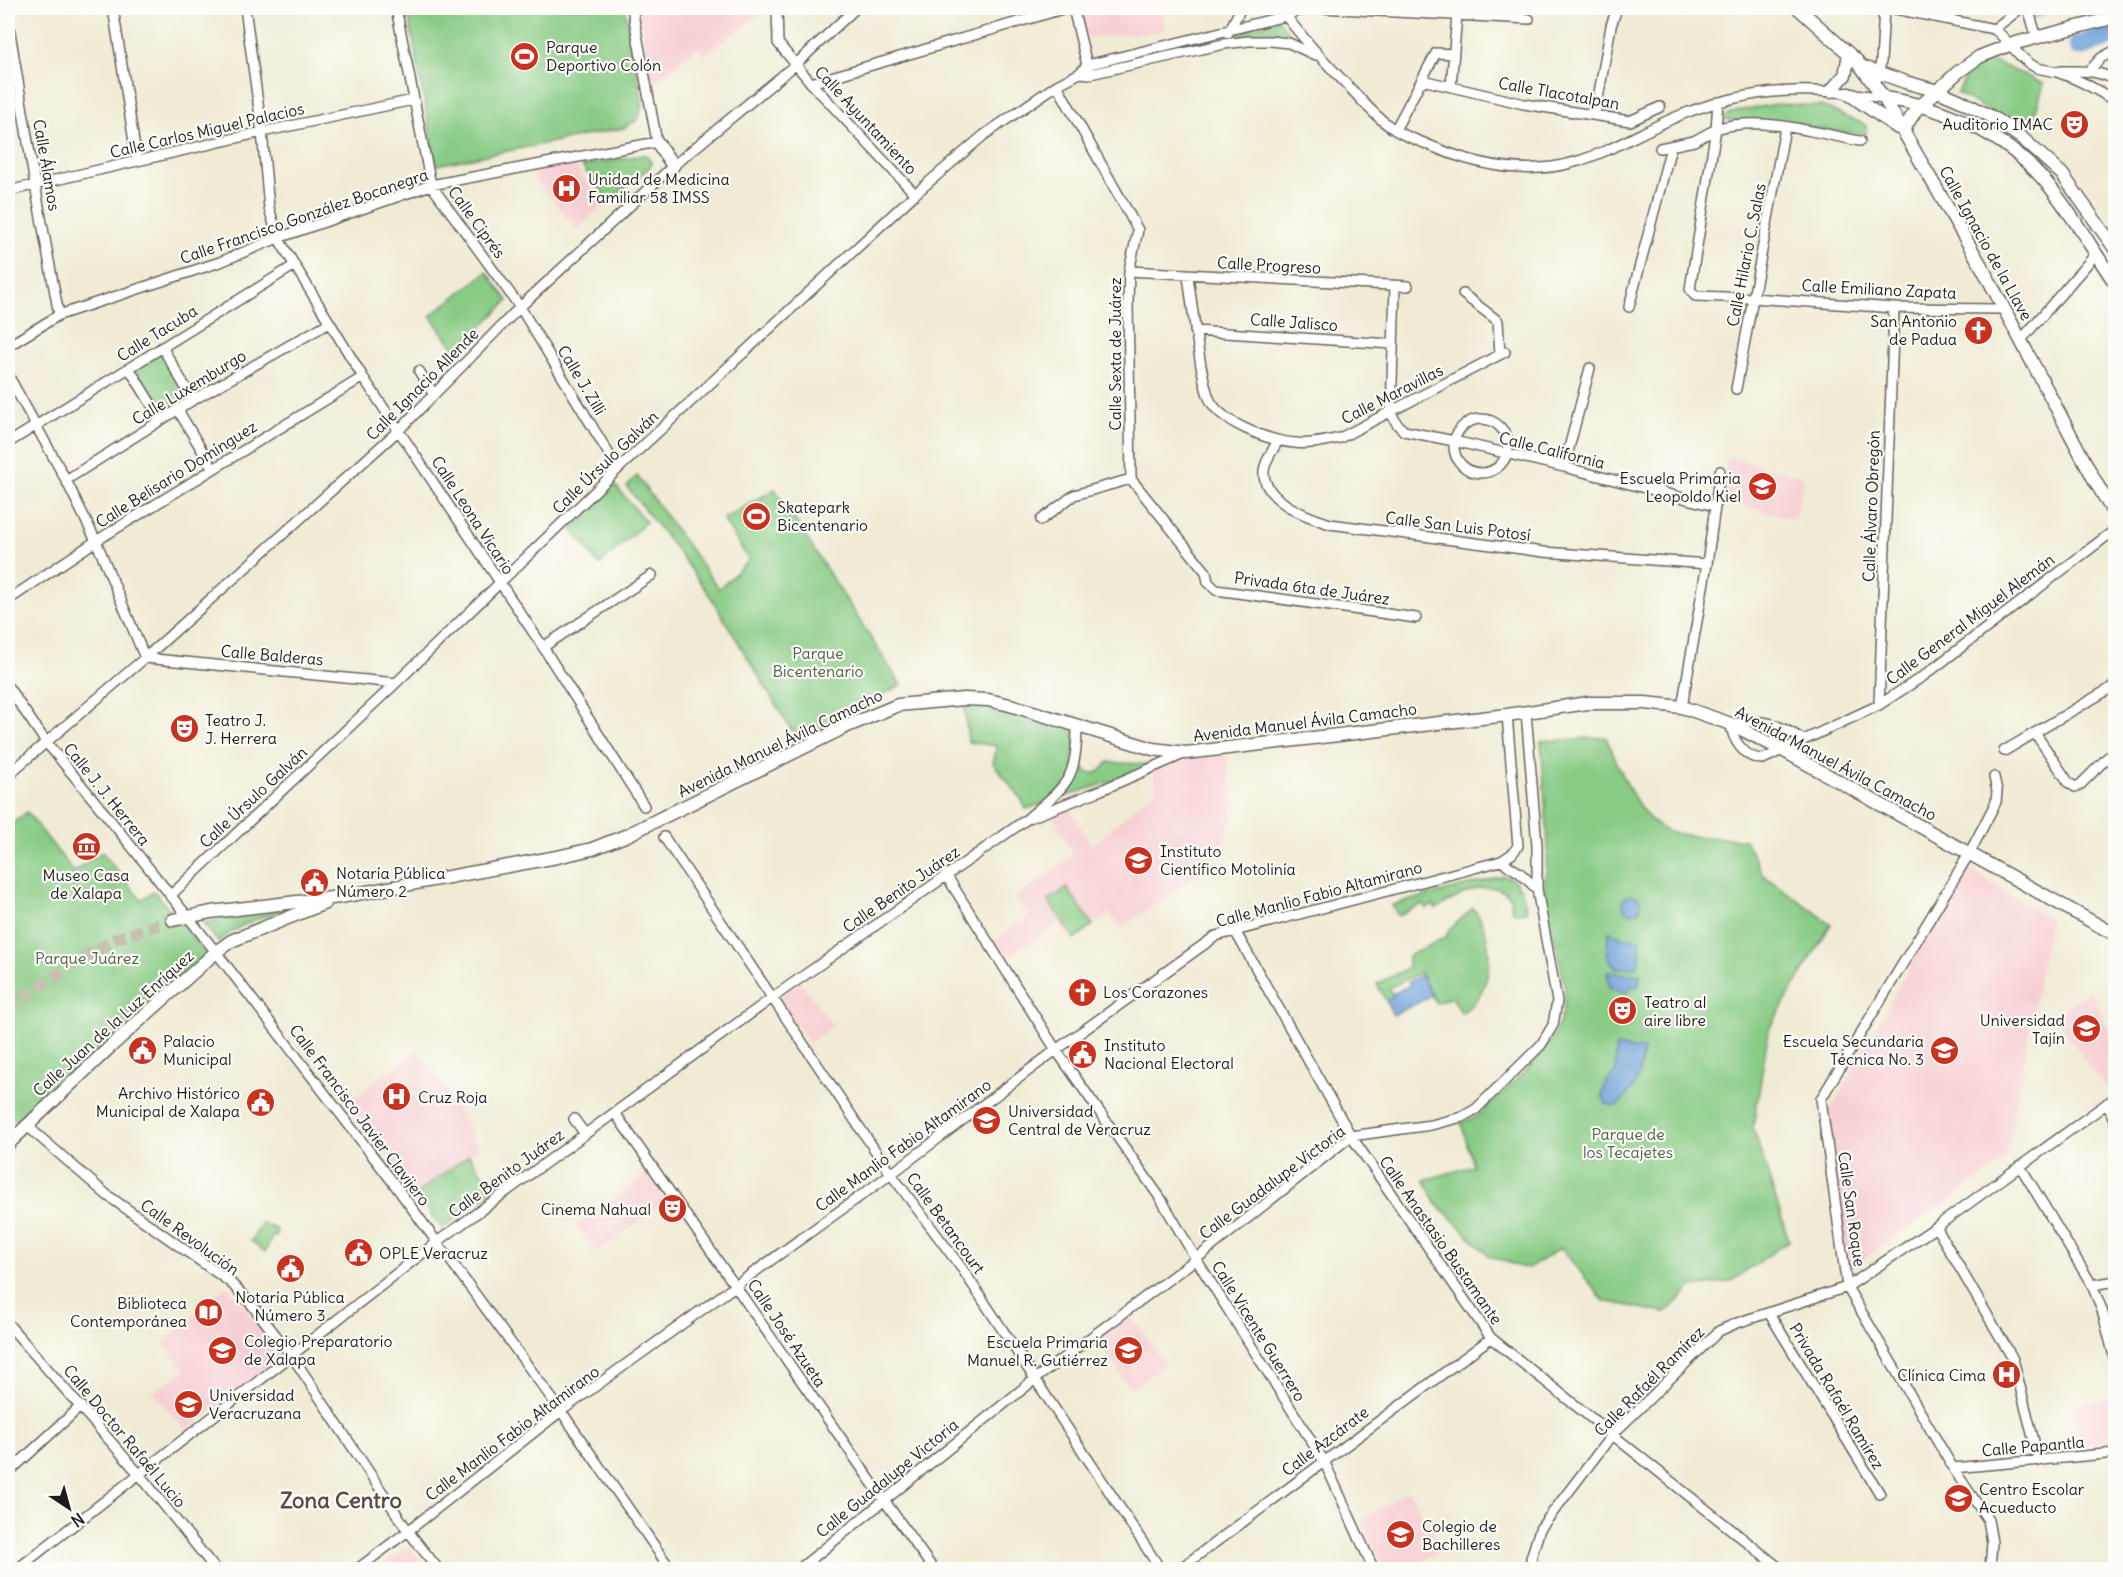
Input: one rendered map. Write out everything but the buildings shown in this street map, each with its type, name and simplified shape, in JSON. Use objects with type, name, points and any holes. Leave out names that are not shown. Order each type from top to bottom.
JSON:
[{"type":"main road","points":[[1798,8],[1877,79],[1938,91],[1975,108],[2023,139],[2056,168],[2078,195],[2115,250]]},
{"type":"main road","points":[[1850,94],[1904,132],[1911,117],[1923,105],[1958,72],[1979,57],[2012,44],[2115,17]]},
{"type":"main road","points":[[1831,91],[1845,75],[1849,54]]},
{"type":"main road","name":"Calle Ignacio de la Llave","points":[[1877,79],[1884,98],[1983,269],[2115,517]]},
{"type":"main road","points":[[1884,98],[1923,105],[1974,126],[2004,144],[2034,170],[2063,206],[2115,284]]},
{"type":"main road","points":[[657,142],[674,166]]},
{"type":"main road","points":[[2063,206],[2078,195]]},
{"type":"main road","name":"Avenida Manuel Ávila Camacho","points":[[173,920],[340,897],[592,849],[654,822],[845,727],[897,705],[964,699],[988,700],[1153,749],[1186,753],[1508,715],[1588,703],[1645,703],[1682,707],[1731,724],[1784,751],[2115,935]]},
{"type":"main road","name":"Avenida Manuel Ávila Camacho","points":[[216,952],[231,941],[340,897]]},
{"type":"main road","name":"Calle Juan de la Luz Enríquez","points":[[8,1144],[216,952]]},
{"type":"street","points":[[113,8],[137,161]]},
{"type":"street","name":"Calle Leona Vicario","points":[[245,8],[262,132],[269,208],[278,238],[363,377],[543,647],[644,806]]},
{"type":"street","name":"Calle Ciprés","points":[[396,8],[431,185],[520,307]]},
{"type":"street","points":[[632,8],[657,142]]},
{"type":"street","name":"Calle Ayuntamiento","points":[[777,8],[778,43],[811,83],[915,194]]},
{"type":"street","name":"Calle Ignacio Allende","points":[[8,779],[16,768],[145,658],[399,430],[520,307],[674,166],[795,65],[856,8]]},
{"type":"street","points":[[811,83],[1066,8]]},
{"type":"street","points":[[1072,8],[1086,71]]},
{"type":"street","points":[[1224,44],[1240,8]]},
{"type":"street","name":"Calle Úrsulo Galván","points":[[170,896],[500,584],[618,469],[915,194],[984,135],[1057,85],[1086,71],[1291,11],[1320,8],[1529,19]]},
{"type":"street","points":[[1595,114],[1611,26],[1617,8]]},
{"type":"street","points":[[1877,79],[1884,8]]},
{"type":"street","points":[[1891,8],[1994,29],[2035,67],[2046,71],[2103,74],[2115,81]]},
{"type":"street","points":[[1994,29],[2021,8]]},
{"type":"street","points":[[2028,8],[2037,38]]},
{"type":"street","points":[[1291,11],[1323,61],[1377,116],[1395,130],[1467,160],[1494,166],[1520,169],[1546,168],[1573,163],[1607,151],[1682,115],[1718,102],[1762,92],[1808,89],[1884,98]]},
{"type":"street","points":[[1451,87],[1457,14]]},
{"type":"street","name":"Calle Álamos","points":[[8,20],[59,315]]},
{"type":"street","name":"Calle Úrsulo Galván","points":[[1086,71],[1224,44],[1280,42],[1299,46],[1323,61]]},
{"type":"street","points":[[2088,72],[2101,58],[2115,50]]},
{"type":"street","points":[[1395,130],[1436,53],[1453,54]]},
{"type":"street","points":[[2054,71],[2086,84],[2115,102]]},
{"type":"street","name":"Calle Tlacotalpan","points":[[1422,80],[1524,104],[1595,114],[1630,122],[1660,107]]},
{"type":"street","name":"Calle Sexta de Juárez","points":[[1057,85],[1138,230],[1129,271],[1128,303],[1131,478]]},
{"type":"street","name":"Calle Carlos Miguel Palacios","points":[[8,191],[262,132],[413,100]]},
{"type":"street","points":[[1716,129],[1718,102]]},
{"type":"street","points":[[1659,148],[1694,141],[1716,129],[1741,123],[1760,123],[1860,141]]},
{"type":"street","name":"Calle Hilario C. Salas","points":[[1736,389],[1785,128]]},
{"type":"street","name":"Calle Emiliano Zapata","points":[[1716,129],[1690,289],[1695,296],[1894,308],[2003,309]]},
{"type":"street","name":"Calle Francisco González Bocanegra","points":[[8,346],[59,315],[220,262],[278,238],[431,185],[657,142]]},
{"type":"street","points":[[1629,307],[1671,147]]},
{"type":"street","points":[[2021,340],[2095,255]]},
{"type":"street","name":"Calle Tacuba","points":[[8,443],[295,265]]},
{"type":"street","name":"Calle Progreso","points":[[1129,271],[1188,276],[1408,286]]},
{"type":"street","name":"Calle Maravillas","points":[[1188,276],[1206,392],[1211,403],[1218,411],[1243,427],[1278,441],[1297,444],[1340,438],[1502,353],[1498,321],[1463,294]]},
{"type":"street","points":[[1391,413],[1395,287]]},
{"type":"street","name":"Calle J. Zilli","points":[[520,307],[618,469]]},
{"type":"street","name":"Calle Álvaro Obregón","points":[[1879,705],[1894,308]]},
{"type":"street","name":"Calle Luxemburgo","points":[[66,480],[194,400],[330,323]]},
{"type":"street","name":"Calle Jalisco","points":[[1195,331],[1392,344]]},
{"type":"street","points":[[162,347],[194,400]]},
{"type":"street","points":[[129,368],[161,420]]},
{"type":"street","points":[[1564,467],[1590,368]]},
{"type":"street","points":[[419,371],[434,395]]},
{"type":"street","points":[[8,375],[66,480],[96,541],[145,658]]},
{"type":"street","name":"Calle Belisario Domínguez","points":[[8,600],[96,541],[363,377]]},
{"type":"street","points":[[178,410],[213,469]]},
{"type":"street","name":"Calle California","points":[[1391,413],[1404,431],[1564,467],[1714,506]]},
{"type":"street","points":[[1484,419],[1504,432],[1508,447],[1496,469],[1478,473],[1469,471],[1456,459],[1454,441],[1457,433],[1468,422],[1484,419]]},
{"type":"street","name":"Calle San Luis Potosí","points":[[1278,441],[1264,472],[1266,484],[1274,495],[1287,506],[1308,517],[1330,524],[1545,552],[1707,564]]},
{"type":"street","points":[[1682,707],[1707,564],[1720,471]]},
{"type":"street","points":[[1041,520],[1074,495],[1131,478]]},
{"type":"street","name":"Privada 6ta de Juárez","points":[[1131,478],[1206,572],[1208,582],[1216,590],[1416,618]]},
{"type":"street","name":"Calle General Miguel Alemán","points":[[1731,724],[1731,732],[1735,739],[1753,758],[1763,759],[1879,705],[1925,675],[2115,529]]},
{"type":"street","points":[[543,647],[652,575]]},
{"type":"street","name":"Calle Balderas","points":[[145,658],[396,683]]},
{"type":"street","points":[[2004,751],[2115,685]]},
{"type":"street","name":"Calle J. J. Herrera","points":[[8,687],[46,742],[186,917]]},
{"type":"street","name":"Calle Guadalupe Victoria","points":[[798,1569],[1035,1379],[1196,1259],[1351,1136],[1431,1125],[1462,1117],[1476,1109],[1541,1045],[1553,1024],[1557,1001],[1537,889],[1537,846],[1526,712]]},
{"type":"street","points":[[1508,715],[1518,846],[1531,848],[1537,846]]},
{"type":"street","points":[[1731,724],[1748,720],[1770,722],[1804,740]]},
{"type":"street","name":"Calle Benito Juárez","points":[[18,1569],[438,1242],[772,998],[1027,819],[1068,779],[1075,762],[1077,727]]},
{"type":"street","points":[[2035,733],[2069,783],[2075,787],[2080,785],[2115,749]]},
{"type":"street","name":"Calle Benito Juárez","points":[[1027,819],[1186,753]]},
{"type":"street","name":"Calle San Roque","points":[[1990,1569],[1992,1542],[1988,1520],[1953,1468],[1847,1287],[1821,1099],[1969,854],[1996,802],[1997,791],[1994,777]]},
{"type":"street","name":"Calle Betancourt","points":[[664,837],[891,1174],[963,1270],[1161,1569]]},
{"type":"street","name":"Calle Manlio Fabio Altamirano","points":[[356,1569],[561,1411],[891,1174],[1056,1050],[1216,936],[1501,861],[1512,854],[1518,846]]},
{"type":"street","points":[[1501,861],[1520,873],[1537,889]]},
{"type":"street","name":"Calle Vicente Guerrero","points":[[945,876],[1056,1050],[1161,1199],[1196,1259],[1324,1461],[1374,1569]]},
{"type":"street","name":"Calle Francisco Javier Clavijero","points":[[186,917],[216,952],[392,1180],[561,1411],[671,1569]]},
{"type":"street","name":"Calle Anastasio Bustamante","points":[[1235,931],[1351,1136],[1491,1338],[1782,1569]]},
{"type":"street","points":[[2111,1100],[2115,1124]]},
{"type":"street","name":"Calle Rafaél Ramírez","points":[[1535,1569],[1531,1558],[1540,1529],[1612,1435],[1719,1331],[1847,1287],[1936,1227],[2111,1100]]},
{"type":"street","name":"Calle José Azueta","points":[[615,1113],[934,1569]]},
{"type":"street","points":[[574,1119],[585,1134]]},
{"type":"street","name":"Calle Revolución","points":[[26,1125],[107,1195],[230,1282],[252,1305],[292,1356],[408,1531],[439,1569]]},
{"type":"street","points":[[2020,1166],[2092,1284],[2102,1311],[2115,1364]]},
{"type":"street","points":[[1936,1227],[2013,1359],[2039,1461]]},
{"type":"street","points":[[2092,1284],[2115,1281]]},
{"type":"street","name":"Privada Rafaél Ramírez","points":[[1770,1313],[1880,1494]]},
{"type":"street","name":"Calle Doctor Rafaél Lucio","points":[[8,1324],[139,1474],[216,1569]]},
{"type":"street","name":"Calle Azcárate","points":[[1178,1569],[1491,1338]]},
{"type":"street","points":[[8,1473],[81,1407]]},
{"type":"street","name":"Calle Papantla","points":[[1953,1468],[2115,1453]]},
{"type":"shaded area","points":[[638,8],[768,8],[704,55],[698,47],[652,83]]},
{"type":"shaded area","points":[[1079,8],[1162,8],[1165,31],[1086,38]]},
{"type":"shaded area","name":"Unidad de Medicina Familiar 58 IMSS","points":[[574,164],[604,204],[577,230],[529,171]]},
{"type":"shaded area","name":"Escuela Primaria Leopoldo Kiel","points":[[1727,457],[1804,477],[1795,520],[1719,498]]},
{"type":"shaded area","name":"Instituto Científico Motolinía","points":[[1227,755],[1233,816],[1219,854],[1204,864],[1204,870],[1121,928],[1110,913],[1071,941],[1058,923],[1003,961],[991,943],[1029,916],[1016,898],[1073,856],[1051,810],[1068,804],[1091,846],[1156,789],[1152,770],[1181,760]]},
{"type":"shaded area","name":"Escuela Secundaria Técnica No. 3","points":[[1965,867],[2050,919],[2005,1161],[1848,1270],[1826,1118]]},
{"type":"shaded area","points":[[801,982],[833,1026],[809,1043],[777,998]]},
{"type":"shaded area","name":"Universidad Tajín","points":[[2090,990],[2115,1042],[2115,1083],[2106,1089],[2054,1016]]},
{"type":"shaded area","points":[[418,1050],[448,1092],[479,1148],[416,1194],[347,1103]]},
{"type":"shaded area","points":[[647,1173],[667,1200],[597,1253],[577,1226]]},
{"type":"shaded area","name":"Colegio Preparatorio de Xalapa","points":[[227,1285],[283,1356],[186,1431],[153,1392],[185,1370],[163,1343]]},
{"type":"shaded area","name":"Escuela Primaria Manuel R. Gutiérrez","points":[[1128,1311],[1165,1364],[1131,1389],[1094,1337]]},
{"type":"shaded area","points":[[2114,1399],[2115,1442],[2083,1445],[2073,1405]]},
{"type":"shaded area","name":"Colegio de Bachilleres","points":[[1409,1490],[1443,1550],[1406,1569],[1385,1569],[1361,1521]]},
{"type":"shaded area","points":[[409,1546],[427,1569],[375,1569]]},
{"type":"green space","name":"Parque Deportivo Colón","points":[[407,8],[625,8],[643,105],[638,119],[624,128],[436,165]]},
{"type":"green space","points":[[1278,19],[1289,32],[1275,30],[1238,38],[1238,33]]},
{"type":"green space","points":[[1991,60],[2044,84],[2029,133],[1958,94],[1969,72],[1978,65]]},
{"type":"green space","points":[[1777,104],[1822,106],[1866,125],[1866,134],[1719,119],[1736,111]]},
{"type":"green space","points":[[647,156],[652,163],[650,167],[609,201],[582,166]]},
{"type":"green space","points":[[487,272],[508,301],[456,351],[430,316]]},
{"type":"green space","points":[[161,350],[191,399],[162,418],[131,368]]},
{"type":"green space","name":"Parque Bicentenario","points":[[637,476],[719,589],[749,560],[723,519],[775,489],[901,685],[798,741],[712,599],[627,487]]},
{"type":"green space","points":[[615,485],[646,522],[599,565],[572,529]]},
{"type":"green space","points":[[964,699],[1077,727],[1073,770],[1083,755],[1082,765],[1086,772],[1090,773],[1104,768],[1108,762],[1162,765],[1026,809],[1020,797],[993,763],[997,746],[968,742]]},
{"type":"green space","name":"Parque de los Tecajetes","points":[[1606,737],[1623,777],[1639,806],[1659,827],[1670,832],[1688,835],[1745,840],[1763,875],[1831,924],[1769,1029],[1753,1128],[1789,1241],[1730,1282],[1693,1287],[1665,1313],[1604,1301],[1561,1248],[1527,1269],[1489,1256],[1436,1203],[1424,1180],[1473,1166],[1461,1122],[1480,1114],[1524,1073],[1549,1043],[1558,1026],[1564,1008],[1565,988],[1544,889],[1548,847],[1541,741]]},
{"type":"green space","name":"Parque Juárez","points":[[27,812],[74,872],[102,852],[141,900],[154,891],[206,954],[195,968],[17,1123],[8,1112],[8,827]]},
{"type":"green space","points":[[1504,876],[1518,885],[1527,912],[1515,913],[1511,909],[1509,895],[1487,888],[1469,891],[1436,909],[1434,905],[1426,909],[1423,904],[1398,916],[1392,905]]},
{"type":"green space","points":[[1067,888],[1093,925],[1075,939],[1048,901]]},
{"type":"green space","points":[[305,905],[248,923],[227,934],[218,942],[203,923]]},
{"type":"green space","points":[[1473,908],[1486,934],[1489,964],[1481,993],[1473,1004],[1461,1013],[1452,997],[1436,1003],[1420,972],[1389,988],[1393,997],[1386,1001],[1377,984],[1408,968],[1408,956],[1446,937],[1449,930]]},
{"type":"green space","points":[[469,1155],[494,1190],[442,1229],[416,1194]]},
{"type":"green space","points":[[262,1223],[277,1230],[276,1236],[273,1235],[265,1252],[251,1241]]},
{"type":"water","points":[[1628,895],[1636,895],[1641,900],[1639,911],[1628,913],[1623,908],[1623,900]]},
{"type":"water","points":[[1609,932],[1623,938],[1640,939],[1640,959],[1636,967],[1616,969],[1607,952]]},
{"type":"water","points":[[1607,972],[1640,975],[1639,986],[1631,987],[1627,993],[1610,988]]},
{"type":"water","points":[[1421,975],[1432,996],[1393,1015],[1386,1001],[1393,997],[1392,994],[1410,985],[1408,982]]},
{"type":"water","points":[[1616,1047],[1643,1050],[1637,1081],[1617,1106],[1606,1104],[1602,1095],[1607,1082],[1616,1071]]},
{"type":"waterway","points":[[2032,13],[2048,8]]},
{"type":"waterway","points":[[2079,46],[2116,34]]},
{"type":"tunnel","points":[[8,1008],[64,970],[116,939],[173,920]]},
{"type":"place","name":"Parque Deportivo Colón","points":[[525,56]]},
{"type":"place","name":"Auditorio IMAC","points":[[2074,124]]},
{"type":"place","name":"Unidad de Medicina Familiar 58 IMSS","points":[[567,188]]},
{"type":"place","name":"San Antonio de Padua","points":[[1978,330]]},
{"type":"place","name":"Escuela Primaria Leopoldo Kiel","points":[[1762,487]]},
{"type":"place","name":"Skatepark Bicentenario","points":[[756,516]]},
{"type":"place","name":"Teatro J. J. Herrera","points":[[184,729]]},
{"type":"place","name":"Museo Casa de Xalapa","points":[[86,847]]},
{"type":"place","name":"Instituto Científico Motolinía","points":[[1139,860]]},
{"type":"place","name":"Notaría Pública Número 2","points":[[315,882]]},
{"type":"place","name":"Los Corazones","points":[[1082,992]]},
{"type":"place","name":"Teatro al aire libre","points":[[1623,1011]]},
{"type":"place","name":"Universidad Tajín","points":[[2086,1029]]},
{"type":"place","name":"Palacio Municipal","points":[[142,1050]]},
{"type":"place","name":"Escuela Secundaria Técnica No. 3","points":[[1945,1050]]},
{"type":"place","name":"Instituto Nacional Electoral","points":[[1083,1054]]},
{"type":"place","name":"Cruz Roja","points":[[397,1097]]},
{"type":"place","name":"Archivo Histórico Municipal de Xalapa","points":[[261,1102]]},
{"type":"place","name":"Universidad Central de Veracruz","points":[[987,1120]]},
{"type":"place","name":"Cinema Nahual","points":[[672,1209]]},
{"type":"place","name":"OPLE Veracruz","points":[[358,1253]]},
{"type":"place","name":"Notaría Pública Número 3","points":[[290,1269]]},
{"type":"place","name":"Biblioteca Contemporánea","points":[[208,1312]]},
{"type":"place","name":"Colegio Preparatorio de Xalapa","points":[[223,1350]]},
{"type":"place","name":"Escuela Primaria Manuel R. Gutiérrez","points":[[1129,1351]]},
{"type":"place","name":"Clínica Cima","points":[[2007,1375]]},
{"type":"place","name":"Universidad Veracruzana","points":[[188,1404]]},
{"type":"place","name":"Centro Escolar Acueducto","points":[[1958,1498]]},
{"type":"place","name":"Colegio de Bachilleres","points":[[1401,1535]]},
{"type":"district","name":"Zona Centro","points":[[341,1500]]}]
